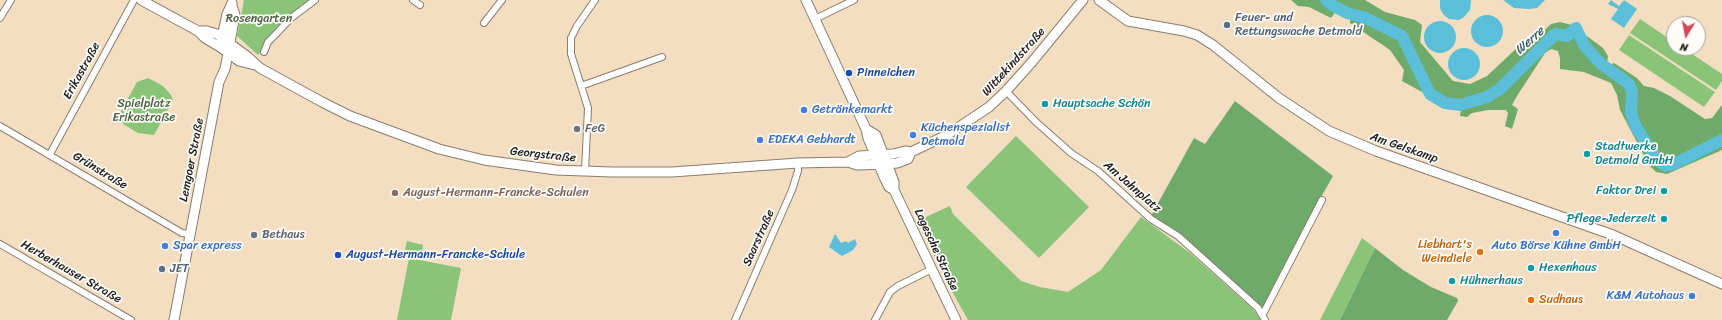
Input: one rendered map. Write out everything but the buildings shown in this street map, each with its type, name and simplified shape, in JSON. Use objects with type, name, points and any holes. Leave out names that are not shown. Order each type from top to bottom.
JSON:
[{"type":"street","points":[[0,18],[12,0]]},
{"type":"street","name":"Erikastraße","points":[[50,154],[134,0]]},
{"type":"street","name":"Georgstraße","points":[[141,0],[198,31],[205,38],[221,42],[229,48],[248,56],[255,65],[308,95],[350,116],[439,149],[473,158],[526,166],[585,171],[672,172],[798,163],[848,162],[858,165],[881,160]]},
{"type":"street","points":[[264,52],[268,42],[275,34],[315,0]]},
{"type":"street","points":[[413,0],[420,6]]},
{"type":"street","points":[[484,23],[502,0]]},
{"type":"street","points":[[585,171],[588,108],[571,54],[572,38],[577,26],[595,0]]},
{"type":"street","name":"Lagesche Straße","points":[[806,0],[866,130],[895,185],[894,190],[956,320]]},
{"type":"street","points":[[815,19],[854,0]]},
{"type":"street","name":"Wittekindstraße","points":[[881,160],[897,163],[908,159],[911,152],[947,135],[989,107],[1006,91],[1041,52],[1083,0]]},
{"type":"street","name":"Am Gelskamp","points":[[1099,0],[1128,21],[1198,35],[1213,45],[1279,98],[1329,131],[1376,151],[1613,235],[1722,284]]},
{"type":"street","name":"Lemgoer Straße","points":[[221,42],[227,14],[233,3]]},
{"type":"street","name":"Lemgoer Straße","points":[[174,320],[219,82],[224,73],[229,48],[235,15],[233,3]]},
{"type":"street","points":[[581,86],[662,57]]},
{"type":"street","name":"Am Jahnplatz","points":[[1006,91],[1036,122],[1071,153],[1098,172],[1151,219],[1178,236],[1258,308],[1264,317]]},
{"type":"street","name":"Grünstraße","points":[[0,126],[50,154],[182,233],[190,234]]},
{"type":"street","name":"Saarstraße","points":[[735,320],[792,190],[798,171],[798,163]]},
{"type":"street","points":[[1264,317],[1322,200]]},
{"type":"street","name":"Herberhauser Straße","points":[[0,244],[131,320]]},
{"type":"street","points":[[875,320],[890,292],[898,286],[932,269]]},
{"type":"green space","name":"Rosengarten","points":[[244,0],[309,0],[271,34],[258,55],[237,36]]},
{"type":"green space","points":[[1291,0],[1365,0],[1385,12],[1415,20],[1422,25],[1420,42],[1453,81],[1470,84],[1487,76],[1520,45],[1524,49],[1551,24],[1560,22],[1572,25],[1603,48],[1608,56],[1607,63],[1610,65],[1614,63],[1637,78],[1644,86],[1654,88],[1670,96],[1705,119],[1712,118],[1722,105],[1722,150],[1667,174],[1656,172],[1649,165],[1620,110],[1617,95],[1611,83],[1584,72],[1560,69],[1560,58],[1558,51],[1551,49],[1545,53],[1512,105],[1518,109],[1512,129],[1505,126],[1508,113],[1506,110],[1488,110],[1472,113],[1467,117],[1460,116],[1461,109],[1452,103],[1435,93],[1424,93],[1402,81],[1404,70],[1390,50],[1350,23],[1350,19],[1336,11],[1331,18],[1309,7],[1298,6]]},
{"type":"green space","points":[[1640,19],[1666,37],[1666,56],[1695,56],[1722,74],[1722,81],[1716,90],[1630,33]]},
{"type":"green space","points":[[1629,35],[1715,92],[1704,107],[1619,50]]},
{"type":"green space","name":"Spielplatz Erikastraße","points":[[148,78],[163,86],[171,95],[173,100],[154,135],[138,133],[123,124],[120,113],[137,82]]},
{"type":"green space","points":[[1235,101],[1333,176],[1312,213],[1265,305],[1261,307],[1186,239],[1151,216],[1194,138],[1205,144]]},
{"type":"green space","points":[[1016,136],[1089,207],[1039,258],[966,187]]},
{"type":"green space","points":[[950,206],[953,214],[1021,281],[1040,287],[1068,292],[1101,270],[1141,217],[1190,253],[1253,309],[1261,320],[968,320],[949,286],[917,221]]},
{"type":"green space","points":[[1362,238],[1375,248],[1340,320],[1320,320]]},
{"type":"green space","points":[[407,241],[423,245],[422,253],[405,250]]},
{"type":"green space","points":[[1375,248],[1403,270],[1431,287],[1457,298],[1458,301],[1447,320],[1340,320]]},
{"type":"green space","points":[[409,258],[461,268],[451,320],[397,320]]},
{"type":"water","points":[[1440,0],[1471,0],[1470,10],[1459,20],[1449,19],[1443,14],[1440,8]]},
{"type":"water","points":[[1503,0],[1545,0],[1537,8],[1529,9],[1514,8]]},
{"type":"water","points":[[1611,0],[1619,6],[1624,0],[1637,9],[1624,28],[1611,19],[1618,9],[1608,4]]},
{"type":"water","points":[[1484,15],[1490,15],[1499,19],[1503,31],[1499,43],[1490,47],[1484,47],[1475,43],[1471,34],[1471,28],[1475,19]]},
{"type":"water","points":[[1440,21],[1446,22],[1453,28],[1456,37],[1455,43],[1449,50],[1440,53],[1434,52],[1427,46],[1424,37],[1425,31],[1431,24]]},
{"type":"water","points":[[1464,48],[1473,51],[1477,55],[1480,64],[1477,73],[1473,77],[1464,80],[1455,77],[1451,73],[1448,64],[1451,55],[1455,51]]},
{"type":"water","points":[[835,234],[841,243],[846,241],[848,243],[855,239],[857,244],[853,250],[842,256],[829,247]]},
{"type":"waterway","name":"Werre","points":[[1326,0],[1347,13],[1366,18],[1402,36],[1430,94],[1445,103],[1460,105],[1487,97],[1500,89],[1553,36],[1556,34],[1567,36],[1576,28],[1584,45],[1600,63],[1629,84],[1632,92],[1631,113],[1636,127],[1658,161],[1666,166],[1674,164],[1722,140]]},
{"type":"place","name":"Feuer- und Rettungswache Detmold","points":[[1227,25]]},
{"type":"place","name":"Pinneichen","points":[[849,73]]},
{"type":"place","name":"Hauptsache Schön","points":[[1045,104]]},
{"type":"place","name":"Getränkemarkt","points":[[804,110]]},
{"type":"place","name":"FeG","points":[[577,129]]},
{"type":"place","name":"Küchenspezialist Detmold","points":[[913,135]]},
{"type":"place","name":"EDEKA Gebhardt","points":[[760,140]]},
{"type":"place","name":"Stadtwerke Detmold GmbH","points":[[1587,154]]},
{"type":"place","name":"Faktor Drei","points":[[1664,191]]},
{"type":"place","name":"August-Hermann-Francke-Schulen","points":[[395,193]]},
{"type":"place","name":"Pflege-Jederzeit","points":[[1664,219]]},
{"type":"place","name":"Auto Börse Kühne GmbH","points":[[1556,233]]},
{"type":"place","name":"Bethaus","points":[[254,235]]},
{"type":"place","name":"Spar express","points":[[165,246]]},
{"type":"place","name":"Liebhart's Weindiele","points":[[1480,252]]},
{"type":"place","name":"August-Hermann-Francke-Schule","points":[[338,255]]},
{"type":"place","name":"Hexenhaus","points":[[1531,268]]},
{"type":"place","name":"JET","points":[[162,269]]},
{"type":"place","name":"Hühnerhaus","points":[[1452,281]]},
{"type":"place","name":"K&M Autohaus","points":[[1692,296]]},
{"type":"place","name":"Sudhaus","points":[[1531,300]]}]
